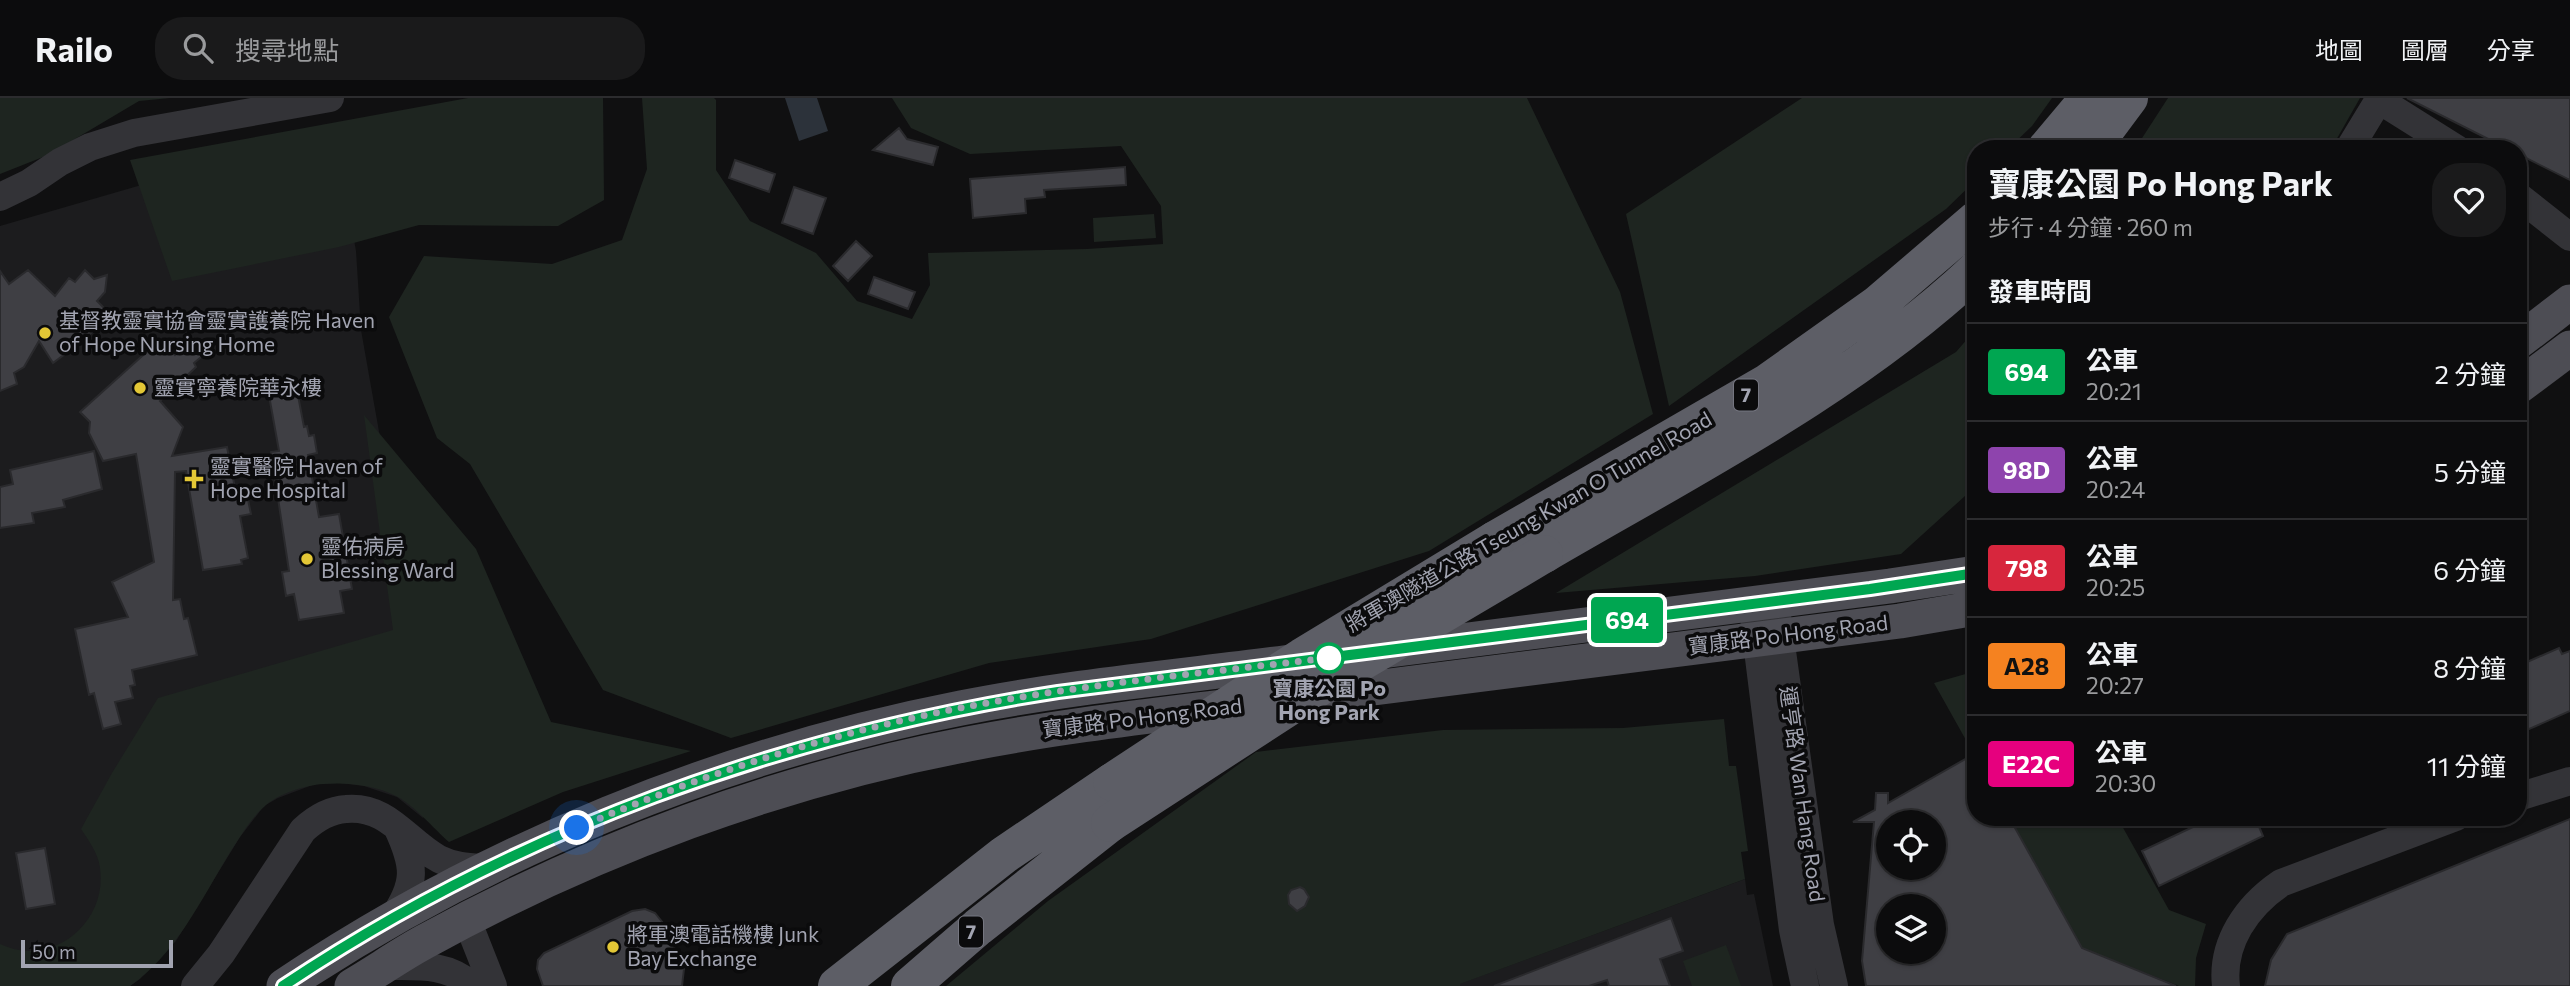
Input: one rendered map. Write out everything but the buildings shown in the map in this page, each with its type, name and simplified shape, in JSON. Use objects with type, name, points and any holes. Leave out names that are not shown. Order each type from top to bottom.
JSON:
[{"type":"highway","points":[[2054,140],[2089,98]]},
{"type":"highway","points":[[2098,140],[2129,98]]},
{"type":"highway","name":"將軍澳隧道公路 Tseung Kwan O Tunnel Road","points":[[909,986],[978,927],[1101,809],[1314,650],[1495,540],[1767,383],[1878,304],[1967,228]]},
{"type":"highway","name":"將軍澳隧道公路 Tseung Kwan O Tunnel Road","points":[[838,984],[1004,855],[1101,809],[1324,684],[1774,419],[1849,371],[1910,326],[1967,278]]},
{"type":"main road","points":[[2527,335],[2570,302]]},
{"type":"main road","points":[[2527,380],[2570,348]]},
{"type":"main road","name":"寶康路 Po Hong Road","points":[[284,986],[393,918],[487,868],[600,818],[707,778],[828,740],[960,708],[1071,690],[1967,574]]},
{"type":"main road","name":"寶康路 Po Hong Road","points":[[352,986],[423,942],[545,881],[612,852],[692,821],[818,781],[967,744],[1109,722],[1768,638],[1967,609]]},
{"type":"street","points":[[0,197],[90,147],[134,133],[330,98]]},
{"type":"street","points":[[2354,140],[2379,99],[2443,140]]},
{"type":"street","points":[[2527,203],[2570,237]]},
{"type":"street","name":"運亨路 Wan Hang Road","points":[[1764,602],[1793,930],[1805,986]]},
{"type":"street","name":"運亨路 Wan Hang Road","points":[[1768,638],[1820,925],[1834,986]]},
{"type":"street","points":[[2527,794],[2570,781]]},
{"type":"street","points":[[195,986],[221,954],[296,839],[311,822],[329,812],[361,808],[380,814],[441,860],[462,867],[487,868]]},
{"type":"street","points":[[393,918],[409,892],[412,874],[397,826]]},
{"type":"street","points":[[2226,986],[2227,964],[2236,931],[2244,917],[2267,893],[2281,883],[2432,826]]},
{"type":"street","points":[[467,920],[493,986]]},
{"type":"street","points":[[386,966],[435,967],[454,972],[473,986]]},
{"type":"shaded area","points":[[0,98],[170,98],[139,101],[48,155],[0,174]]},
{"type":"shaded area","points":[[468,98],[603,98],[604,200],[558,226],[419,225],[339,247],[172,281],[130,160]]},
{"type":"shaded area","points":[[642,98],[714,98],[716,170],[750,221],[816,253],[857,301],[912,319],[930,285],[928,253],[1163,244],[1161,206],[1121,146],[970,154],[911,128],[892,98],[1527,98],[1620,292],[1653,414],[1429,551],[1151,639],[989,663],[731,738],[603,690],[470,464],[437,438],[389,317],[424,256],[552,264],[622,240],[647,169]]},
{"type":"shaded area","points":[[785,98],[817,98],[828,131],[799,141]]},
{"type":"shaded area","points":[[1802,98],[2052,98],[2032,126],[2017,140],[1967,140],[1967,189],[1946,209],[1669,406],[1626,214]]},
{"type":"shaded area","points":[[2168,98],[2360,98],[2336,140],[2141,140]]},
{"type":"shaded area","name":"靈實醫院 Haven of Hope Hospital","points":[[334,129],[356,251],[361,330],[414,629],[423,818],[397,797],[364,786],[315,784],[278,798],[264,806],[240,837],[176,941],[130,986],[0,986],[0,226]]},
{"type":"shaded area","points":[[1154,214],[1156,238],[1094,242],[1093,218]]},
{"type":"shaded area","points":[[1967,339],[1967,494],[1901,554],[1755,576],[1556,593],[1956,352]]},
{"type":"shaded area","points":[[364,415],[476,549],[551,722],[691,751],[563,792],[449,842],[410,805],[379,789],[332,783],[300,788],[276,798],[254,817],[174,943],[161,959],[130,986],[0,986],[0,944],[19,950],[38,950],[56,945],[72,936],[85,923],[95,907],[100,888],[100,868],[95,852],[81,829],[158,698],[393,630]]},
{"type":"shaded area","points":[[1967,674],[1967,742],[1934,683]]},
{"type":"shaded area","name":"寶康公園 Po Hong Park","points":[[1724,719],[1729,766],[1736,766],[1748,851],[1741,852],[1745,879],[1460,986],[946,986],[1048,901],[1256,752],[1443,730],[1623,728]]},
{"type":"shaded area","points":[[2014,826],[2122,826],[2169,910],[2206,924],[2196,958],[2195,986],[2179,986],[2082,948]]},
{"type":"shaded area","points":[[1745,879],[1747,895],[1754,894],[1773,986],[1459,984]]},
{"type":"shaded area","points":[[1726,945],[1741,986],[1692,986],[1683,961]]},
{"type":"bus line","name":"694","points":[[283,986],[421,902],[554,837],[648,799],[754,761],[840,736],[960,708],[1058,692],[1967,575]]},
{"type":"place","name":"基督教靈實協會靈實護養院 Haven of Hope Nursing Home","points":[[45,333]]},
{"type":"place","name":"靈實寧養院華永樓","points":[[140,388]]},
{"type":"place","name":"靈實醫院 Haven of Hope Hospital","points":[[194,479]]},
{"type":"place","name":"靈佑病房 Blessing Ward","points":[[307,559]]},
{"type":"place","name":"寶康公園 Po Hong Park","points":[[1329,658]]},
{"type":"place","name":"將軍澳電話機樓 Junk Bay Exchange","points":[[613,947]]},
{"type":"route","points":[[577,828],[754,761],[840,736],[960,708],[1058,692],[1337,657],[1329,658]]}]
